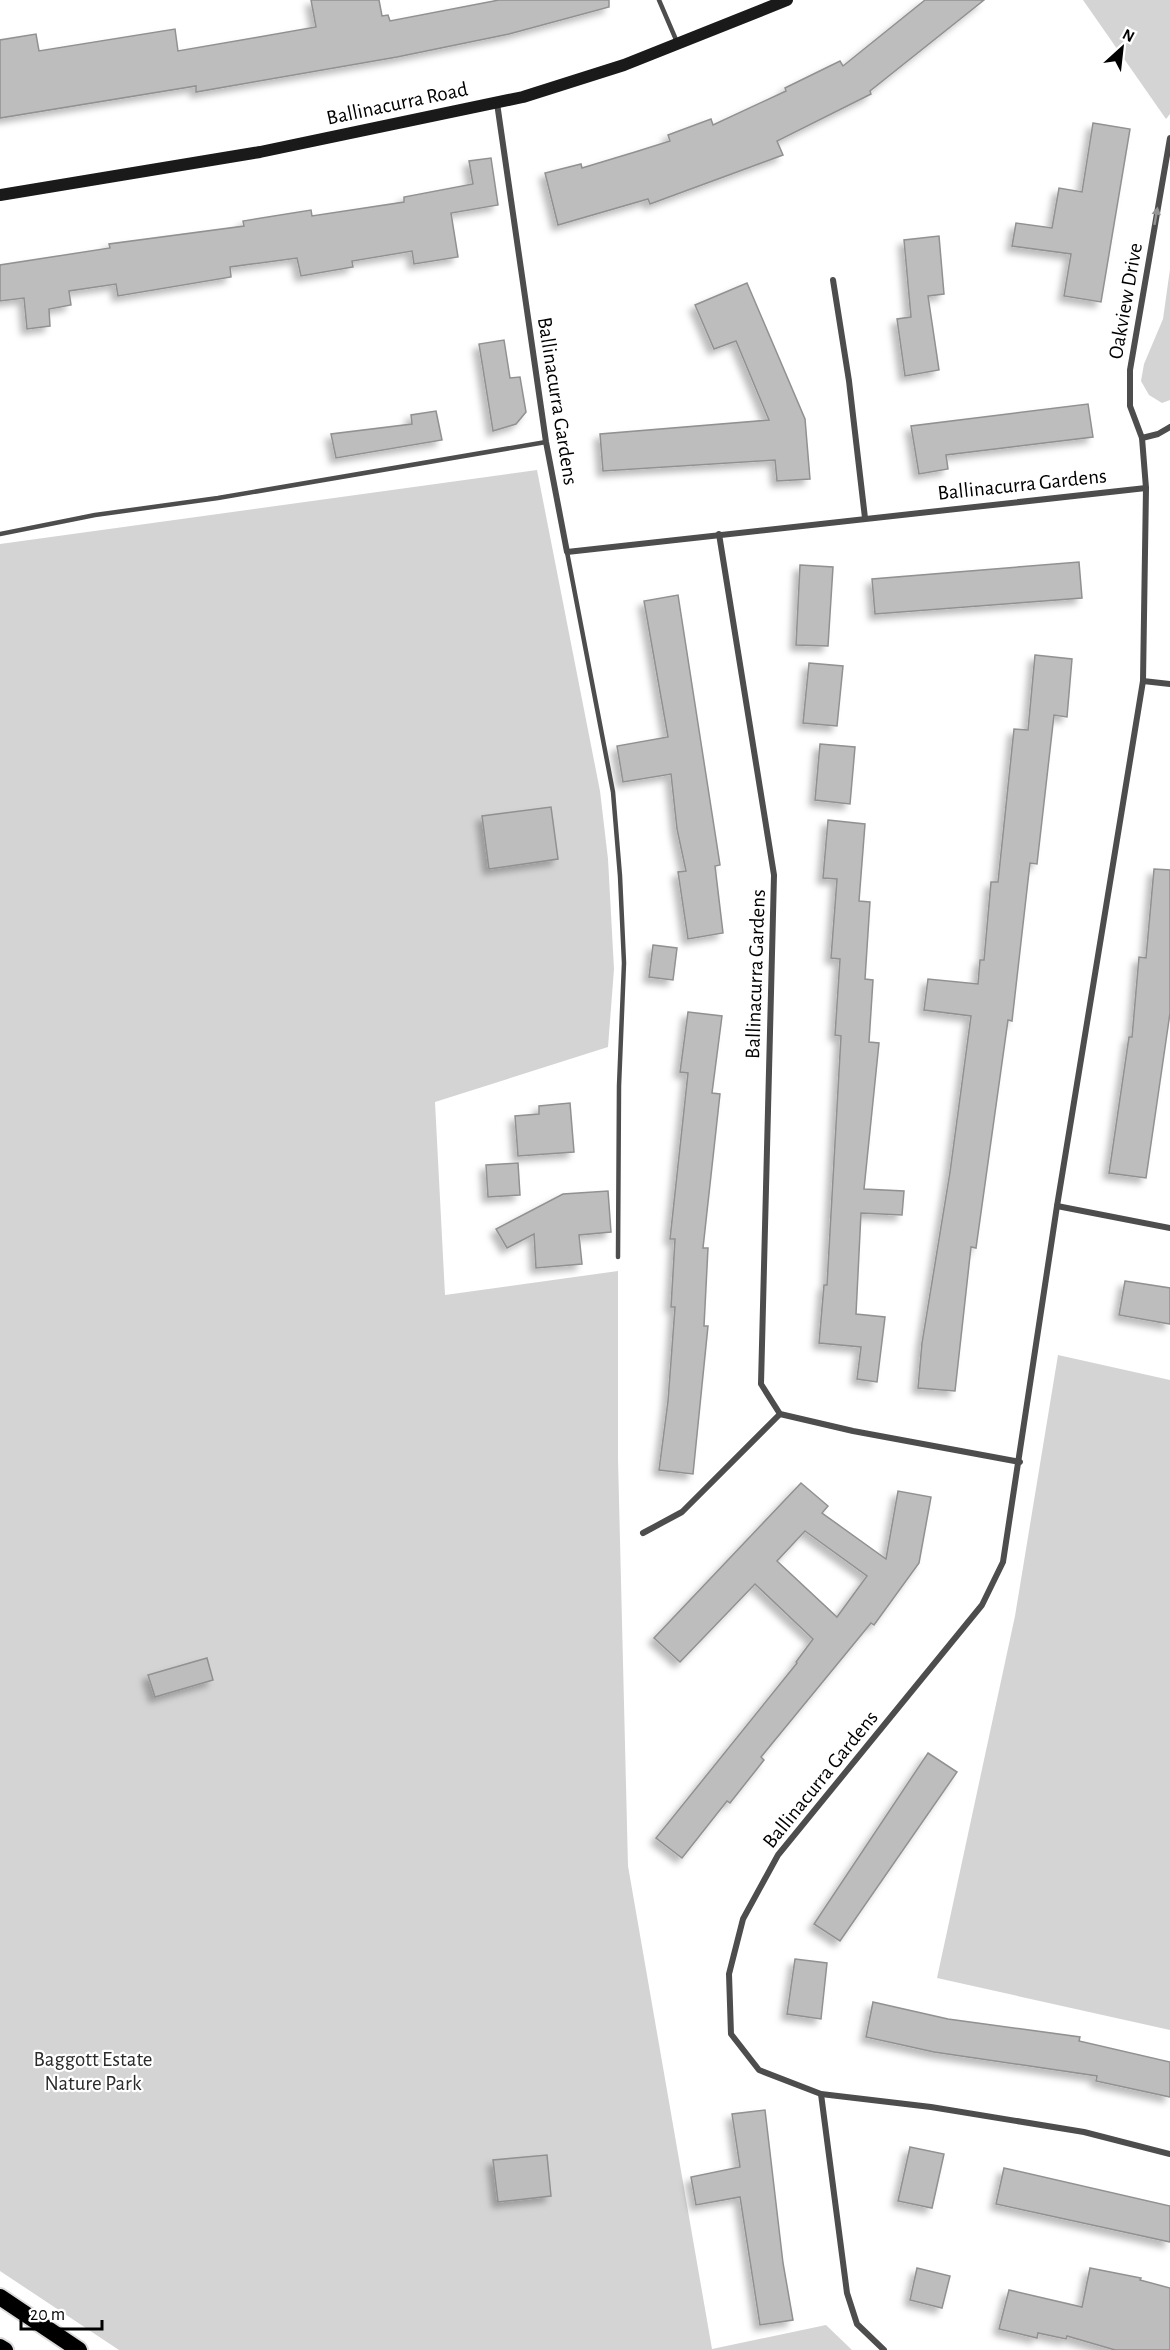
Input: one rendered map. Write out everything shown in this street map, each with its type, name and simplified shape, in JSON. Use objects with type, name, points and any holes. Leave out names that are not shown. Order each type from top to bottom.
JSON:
[{"type":"highway","points":[[0,2297],[79,2350]]},
{"type":"highway","points":[[0,2347],[5,2350]]},
{"type":"main road","name":"Ballinacurra Road","points":[[0,195],[260,152],[497,103],[565,86],[678,45],[787,0]]},
{"type":"street","name":"Ballinacurra Gardens","points":[[497,103],[546,442],[567,552],[1146,488]]},
{"type":"street","name":"Oakview Drive","points":[[1142,438],[1131,406],[1130,370],[1170,138]]},
{"type":"street","points":[[832,280],[849,381],[865,518]]},
{"type":"street","points":[[1142,438],[1158,434],[1170,427]]},
{"type":"street","name":"Ballinacurra Gardens","points":[[1142,438],[1146,488],[1143,681],[1057,1206],[1004,1562],[982,1605],[778,1855],[742,1918],[729,1974],[731,2034],[759,2070],[821,2094],[931,2107],[1084,2132],[1170,2154]]},
{"type":"street","name":"Ballinacurra Gardens","points":[[719,534],[774,875],[761,1384],[780,1414]]},
{"type":"street","points":[[1143,681],[1170,684]]},
{"type":"street","points":[[1057,1206],[1170,1228]]},
{"type":"street","points":[[644,1533],[682,1512],[780,1414],[853,1431],[1020,1462]]},
{"type":"street","points":[[821,2094],[848,2294],[857,2325],[884,2350]]},
{"type":"lane","points":[[659,0],[678,45]]},
{"type":"lane","points":[[0,534],[95,515],[218,498],[546,442]]},
{"type":"lane","points":[[567,552],[613,792],[620,876],[624,963],[619,1086],[618,1257]]},
{"type":"green space","points":[[1083,0],[1170,0],[1170,114],[1166,119]]},
{"type":"green space","points":[[1170,269],[1170,400],[1162,403],[1149,395],[1141,381],[1144,364],[1163,319]]},
{"type":"green space","name":"Baggott Estate Nature Park","points":[[537,470],[600,791],[608,859],[614,969],[608,1047],[435,1102],[445,1295],[618,1271],[618,1459],[628,1866],[712,2349],[826,2325],[852,2350],[119,2350],[0,2271],[0,544]]},
{"type":"green space","points":[[1058,1355],[1170,1380],[1170,2030],[937,1978],[1015,1616]]},
{"type":"building","points":[[311,0],[379,0],[382,16],[388,15],[390,21],[499,0],[609,0],[609,7],[509,34],[397,57],[196,92],[196,86],[0,118],[0,40],[36,34],[39,51],[175,29],[178,51],[316,27]]},
{"type":"building","points":[[925,0],[984,0],[870,91],[871,94],[777,141],[783,155],[650,204],[648,199],[558,225],[545,173],[581,164],[582,168],[670,141],[668,135],[711,119],[713,125],[786,91],[785,88],[840,61],[843,66]]},
{"type":"building","points":[[1093,123],[1130,129],[1101,302],[1064,296],[1071,254],[1012,246],[1016,223],[1052,228],[1059,188],[1082,192]]},
{"type":"building","points":[[491,158],[498,205],[451,213],[458,257],[414,264],[412,251],[352,261],[353,267],[301,276],[297,258],[230,267],[231,277],[118,296],[116,284],[69,291],[71,305],[49,309],[50,326],[27,329],[24,298],[0,301],[0,265],[110,248],[109,244],[244,226],[243,221],[311,210],[312,216],[404,202],[404,197],[473,184],[469,161]]},
{"type":"building","points":[[939,236],[944,294],[928,296],[939,370],[905,376],[897,319],[911,317],[904,240]]},
{"type":"building","points":[[747,283],[805,419],[810,479],[777,481],[775,460],[603,471],[600,434],[769,420],[736,341],[714,349],[695,305]]},
{"type":"building","points":[[504,340],[510,378],[520,377],[526,412],[516,424],[493,431],[479,344]]},
{"type":"building","points":[[1088,404],[1093,437],[946,455],[948,469],[919,474],[911,426]]},
{"type":"building","points":[[436,411],[442,440],[336,458],[331,434],[412,424],[411,415]]},
{"type":"building","points":[[1079,562],[1082,598],[875,614],[872,579]]},
{"type":"building","points":[[800,565],[833,567],[828,646],[796,645]]},
{"type":"building","points":[[678,595],[720,865],[715,866],[723,933],[688,939],[678,872],[686,871],[677,829],[671,774],[623,782],[617,746],[668,737],[644,601]]},
{"type":"building","points":[[1035,655],[1072,659],[1067,717],[1054,715],[1037,864],[1030,863],[1012,1021],[1008,1020],[976,1248],[971,1247],[955,1391],[918,1388],[922,1343],[950,1172],[971,1016],[924,1010],[928,979],[978,984],[980,960],[984,960],[991,882],[998,882],[1014,729],[1028,730]]},
{"type":"building","points":[[809,663],[843,666],[837,726],[803,723]]},
{"type":"building","points":[[820,744],[855,747],[850,804],[815,800]]},
{"type":"building","points":[[551,807],[558,859],[489,869],[482,816]]},
{"type":"building","points":[[828,820],[865,824],[859,901],[870,902],[865,979],[873,980],[869,1042],[879,1043],[864,1189],[904,1191],[902,1215],[861,1213],[856,1314],[885,1317],[877,1382],[857,1379],[861,1347],[819,1343],[824,1285],[827,1285],[841,1036],[835,1035],[840,959],[831,958],[837,879],[823,878]]},
{"type":"building","points":[[1154,869],[1170,870],[1170,1013],[1146,1178],[1109,1173],[1129,1037],[1132,1037],[1139,957],[1146,958]]},
{"type":"building","points":[[653,945],[677,948],[673,980],[649,977]]},
{"type":"building","points":[[688,1012],[722,1016],[712,1093],[720,1094],[703,1248],[708,1248],[704,1326],[708,1326],[693,1474],[659,1470],[668,1401],[675,1307],[671,1307],[675,1239],[670,1239],[688,1073],[680,1072]]},
{"type":"building","points":[[570,1103],[574,1152],[518,1156],[515,1116],[539,1114],[539,1106]]},
{"type":"building","points":[[518,1163],[520,1195],[488,1197],[486,1165]]},
{"type":"building","points":[[608,1191],[611,1232],[579,1235],[582,1264],[536,1268],[534,1234],[507,1248],[496,1229],[563,1194]]},
{"type":"building","points":[[1125,1281],[1170,1288],[1170,1324],[1119,1315]]},
{"type":"building","points":[[801,1483],[828,1506],[822,1513],[886,1559],[898,1491],[931,1497],[919,1563],[874,1625],[871,1623],[761,1757],[764,1760],[730,1803],[727,1801],[682,1858],[656,1838],[797,1663],[813,1639],[755,1584],[680,1662],[654,1638]],"holes":[[[805,1531],[867,1576],[837,1617],[777,1561]]]},
{"type":"building","points":[[207,1658],[213,1680],[155,1697],[148,1675]]},
{"type":"building","points":[[928,1753],[957,1772],[840,1941],[814,1924]]},
{"type":"building","points":[[795,1959],[827,1963],[821,2019],[787,2014]]},
{"type":"building","points":[[873,2002],[948,2019],[1080,2037],[1079,2041],[1170,2062],[1170,2097],[1096,2081],[1097,2076],[934,2052],[866,2037]]},
{"type":"building","points":[[765,2110],[783,2263],[793,2320],[760,2325],[740,2197],[696,2205],[691,2177],[740,2167],[732,2114]]},
{"type":"building","points":[[910,2147],[944,2154],[932,2208],[898,2201]]},
{"type":"building","points":[[547,2155],[551,2196],[498,2202],[493,2160]]},
{"type":"building","points":[[1004,2168],[1170,2206],[1170,2242],[996,2204]]},
{"type":"building","points":[[917,2268],[950,2276],[942,2308],[910,2300]]},
{"type":"building","points":[[1090,2268],[1141,2278],[1140,2280],[1170,2288],[1170,2350],[1115,2350],[1067,2336],[1066,2339],[1038,2333],[1037,2338],[999,2329],[1009,2290],[1082,2307]]}]
